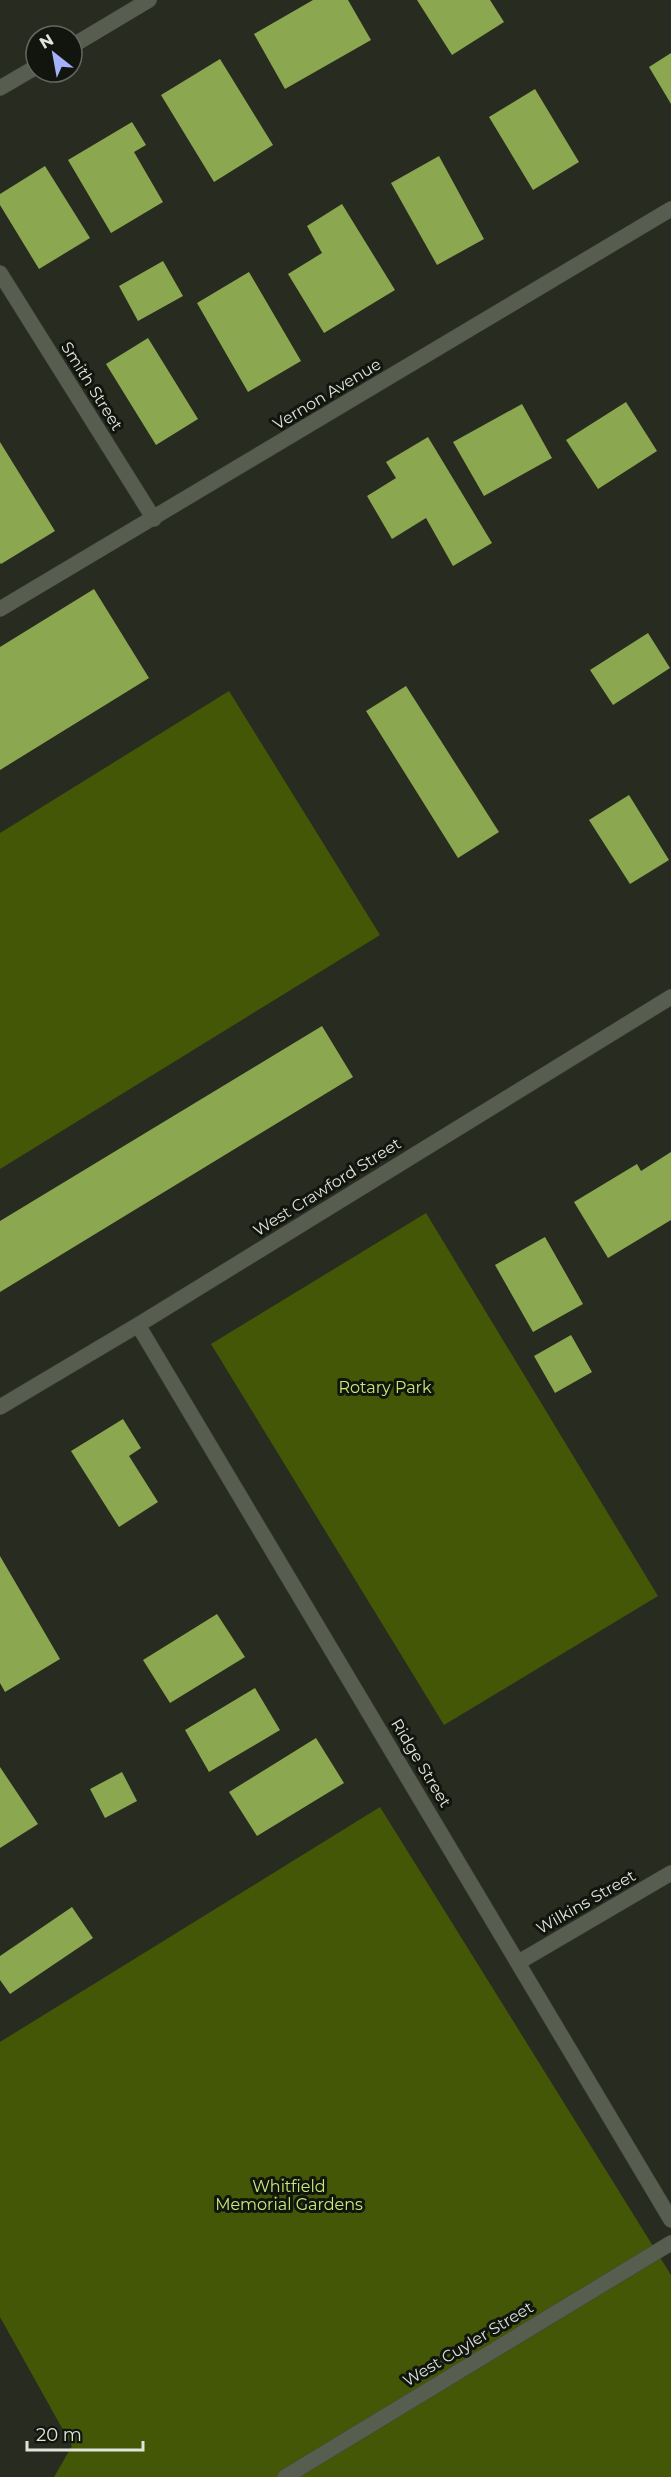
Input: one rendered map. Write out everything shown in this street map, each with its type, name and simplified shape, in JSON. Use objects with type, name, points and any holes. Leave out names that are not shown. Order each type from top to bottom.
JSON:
[{"type":"street","points":[[84,39],[149,0]]},
{"type":"street","points":[[0,88],[24,74]]},
{"type":"street","name":"Vernon Avenue","points":[[0,609],[671,209]]},
{"type":"street","name":"Smith Street","points":[[0,273],[154,519]]},
{"type":"street","name":"West Crawford Street","points":[[0,1407],[138,1325],[671,997]]},
{"type":"street","name":"Ridge Street","points":[[138,1325],[671,2220]]},
{"type":"street","name":"Wilkins Street","points":[[519,1962],[671,1873]]},
{"type":"street","name":"West Cuyler Street","points":[[285,2477],[671,2243]]},
{"type":"green space","points":[[229,691],[380,935],[0,1169],[0,833]]},
{"type":"green space","name":"Rotary Park","points":[[426,1213],[658,1596],[444,1725],[211,1344]]},
{"type":"green space","name":"Whitfield Memorial Gardens","points":[[380,1807],[671,2275],[671,2477],[54,2477],[72,2446],[0,2317],[0,2042]]},
{"type":"building","points":[[313,0],[348,0],[371,40],[285,89],[254,34]]},
{"type":"building","points":[[417,0],[490,0],[504,22],[452,55]]},
{"type":"building","points":[[671,53],[671,104],[649,67]]},
{"type":"building","points":[[220,59],[273,145],[214,182],[161,95]]},
{"type":"building","points":[[535,89],[579,162],[533,190],[489,117]]},
{"type":"building","points":[[132,122],[146,145],[134,152],[163,202],[111,233],[68,160]]},
{"type":"building","points":[[439,156],[484,239],[437,265],[391,183]]},
{"type":"building","points":[[45,166],[90,238],[39,269],[0,205],[0,194]]},
{"type":"building","points":[[342,204],[395,290],[324,333],[288,274],[322,253],[307,226]]},
{"type":"building","points":[[163,261],[183,296],[138,321],[119,286]]},
{"type":"building","points":[[249,272],[301,361],[248,392],[197,303]]},
{"type":"building","points":[[148,338],[198,419],[156,445],[106,364]]},
{"type":"building","points":[[626,402],[657,451],[598,489],[566,440]]},
{"type":"building","points":[[522,404],[552,458],[484,496],[453,442]]},
{"type":"building","points":[[428,437],[492,543],[453,566],[426,518],[392,539],[367,496],[396,478],[386,462]]},
{"type":"building","points":[[0,442],[55,531],[1,564],[0,563]]},
{"type":"building","points":[[94,589],[149,678],[0,770],[0,647]]},
{"type":"building","points":[[648,633],[670,668],[613,705],[590,670]]},
{"type":"building","points":[[406,686],[499,832],[458,858],[366,711]]},
{"type":"building","points":[[629,795],[669,860],[630,884],[589,820]]},
{"type":"building","points":[[322,1026],[353,1077],[0,1292],[0,1221]]},
{"type":"building","points":[[671,1152],[671,1220],[608,1258],[574,1202],[637,1164],[641,1171]]},
{"type":"building","points":[[545,1237],[583,1304],[533,1332],[495,1265]]},
{"type":"building","points":[[571,1335],[592,1372],[555,1393],[534,1356]]},
{"type":"building","points":[[123,1419],[141,1448],[129,1456],[158,1502],[119,1527],[71,1451]]},
{"type":"building","points":[[0,1556],[60,1659],[5,1692],[0,1683]]},
{"type":"building","points":[[217,1614],[245,1657],[170,1703],[143,1660]]},
{"type":"building","points":[[255,1688],[280,1730],[209,1772],[185,1730]]},
{"type":"building","points":[[316,1738],[344,1783],[257,1836],[229,1792]]},
{"type":"building","points":[[0,1767],[38,1824],[0,1848]]},
{"type":"building","points":[[122,1772],[137,1801],[105,1818],[90,1789]]},
{"type":"building","points":[[72,1907],[93,1938],[10,1994],[0,1980],[0,1956]]}]
